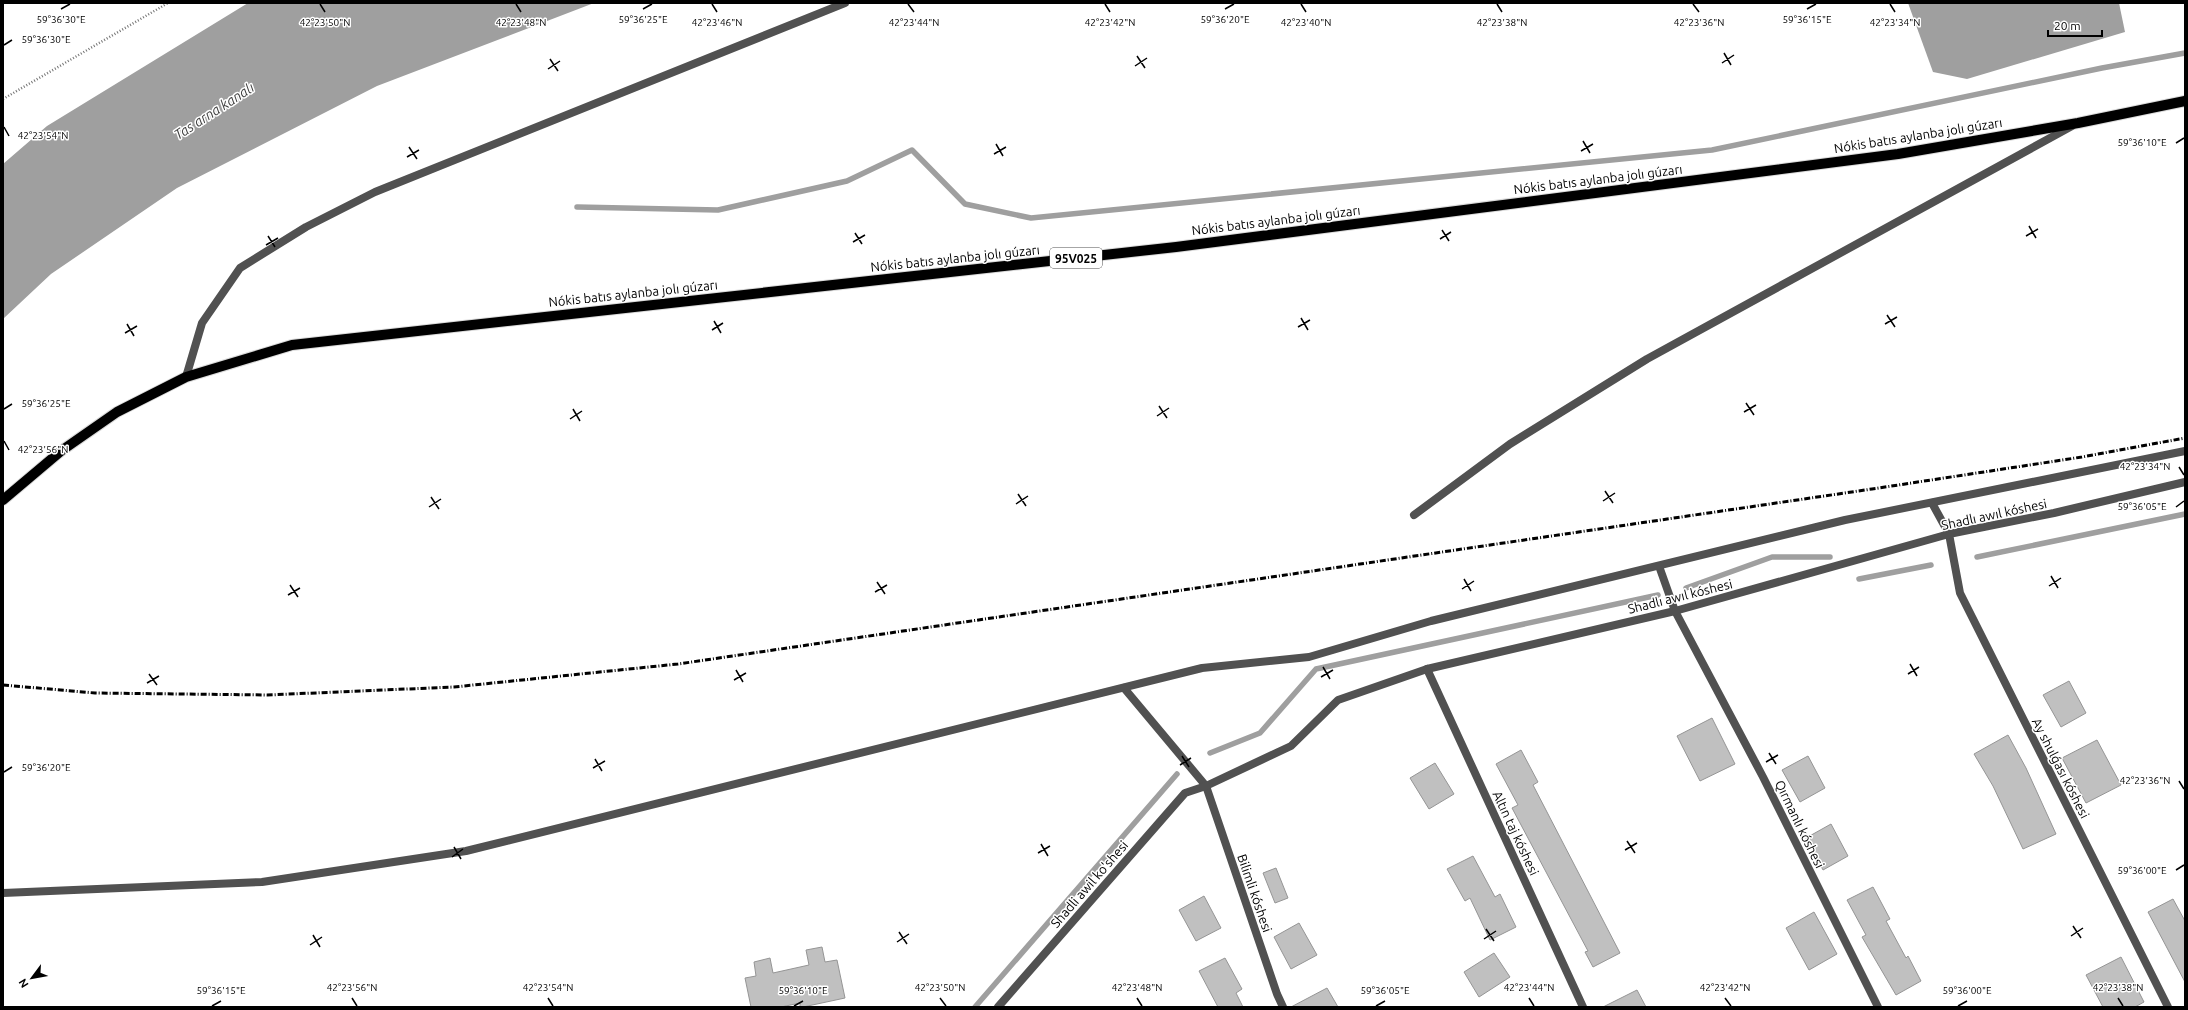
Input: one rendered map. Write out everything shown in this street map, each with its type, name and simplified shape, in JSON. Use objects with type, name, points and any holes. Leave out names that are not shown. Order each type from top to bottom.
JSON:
[{"type":"main road","name":"Nókis batıs aylanba jolı gúzarı","points":[[3,500],[61,451],[117,412],[186,377],[292,345],[1176,247],[1890,155],[2078,123],[2185,101]]},
{"type":"street","points":[[186,377],[202,324],[240,268],[306,227],[375,192],[845,3]]},
{"type":"street","points":[[1414,515],[1510,444],[1647,358],[2078,123]]},
{"type":"street","points":[[3,893],[262,882],[466,851],[1202,668],[1309,657],[1431,621],[1845,520],[2185,451]]},
{"type":"street","name":"Shadlı awıl kóshesi","points":[[1206,786],[1291,746],[1338,700],[1427,669],[1675,611],[1949,534],[2054,514],[2185,482]]},
{"type":"street","name":"Ay shulǵası kóshesi","points":[[1932,503],[1949,534],[1960,593],[2168,1007]]},
{"type":"street","name":"Qırmanlı kóshesi","points":[[1659,566],[1675,611],[1764,777],[1878,1007]]},
{"type":"street","name":"Altın taj kóshesi","points":[[1427,669],[1583,1007]]},
{"type":"street","points":[[1124,688],[1206,786]]},
{"type":"street","name":"Shadli awil ko'shesi","points":[[998,1007],[1185,793],[1206,786]]},
{"type":"street","name":"Bilimli kóshesi","points":[[1206,786],[1283,1007]]},
{"type":"path","points":[[3,99],[168,3]]},
{"type":"water","name":"Tas arna kanalı","points":[[248,3],[594,3],[377,86],[177,188],[51,274],[3,319],[3,164],[47,126]]},
{"type":"water","points":[[1908,3],[2119,3],[2125,32],[1967,79],[1933,72]]},
{"type":"building","points":[[2069,681],[2086,713],[2061,727],[2043,695]]},
{"type":"building","points":[[1712,718],[1735,764],[1700,781],[1677,736]]},
{"type":"building","points":[[2008,735],[2026,768],[2056,834],[2023,849],[1993,786],[1974,754]]},
{"type":"building","points":[[2097,740],[2121,785],[2086,803],[2062,758]]},
{"type":"building","points":[[1521,750],[1538,782],[1533,785],[1620,953],[1593,967],[1585,952],[1588,951],[1512,808],[1518,805],[1496,764]]},
{"type":"building","points":[[1808,756],[1825,788],[1800,802],[1782,770]]},
{"type":"building","points":[[1435,763],[1454,794],[1429,809],[1410,778]]},
{"type":"building","points":[[1831,824],[1848,856],[1823,870],[1806,838]]},
{"type":"building","points":[[1473,856],[1495,897],[1500,894],[1516,927],[1490,940],[1470,898],[1465,901],[1447,869]]},
{"type":"building","points":[[1276,868],[1288,898],[1275,903],[1263,873]]},
{"type":"building","points":[[1873,887],[1890,919],[1886,921],[1906,958],[1908,956],[1921,981],[1896,995],[1862,937],[1866,935],[1847,900]]},
{"type":"building","points":[[1204,896],[1221,928],[1196,941],[1179,910]]},
{"type":"building","points":[[2173,899],[2185,921],[2185,982],[2148,912]]},
{"type":"building","points":[[1814,912],[1837,954],[1809,970],[1786,928]]},
{"type":"building","points":[[1299,923],[1317,955],[1291,969],[1274,937]]},
{"type":"building","points":[[822,947],[825,962],[837,960],[845,998],[803,1007],[800,1007],[800,1003],[781,1007],[751,1007],[745,978],[756,976],[754,962],[770,958],[773,973],[809,965],[806,950]]},
{"type":"building","points":[[1494,953],[1510,977],[1479,997],[1464,972]]},
{"type":"building","points":[[2121,957],[2144,1002],[2135,1007],[2103,1007],[2086,975]]},
{"type":"building","points":[[1225,958],[1242,989],[1236,993],[1243,1007],[1218,1007],[1199,971]]},
{"type":"building","points":[[1327,988],[1338,1007],[1291,1007]]},
{"type":"building","points":[[1637,990],[1646,1007],[1603,1007]]},
{"type":"waterway","points":[[577,207],[718,210],[847,181],[912,150],[965,204],[1031,218],[1712,150],[2102,68],[2185,53]]},
{"type":"waterway","points":[[1977,557],[2185,514]]},
{"type":"waterway","points":[[1686,588],[1772,557],[1830,557]]},
{"type":"waterway","points":[[1859,579],[1931,565]]},
{"type":"waterway","points":[[1210,753],[1260,733],[1316,669],[1658,595]]},
{"type":"waterway","points":[[975,1007],[1177,774]]},
{"type":"railway","points":[[3,685],[95,693],[267,695],[454,687],[678,664],[1872,489],[2082,457],[2185,438]]}]
